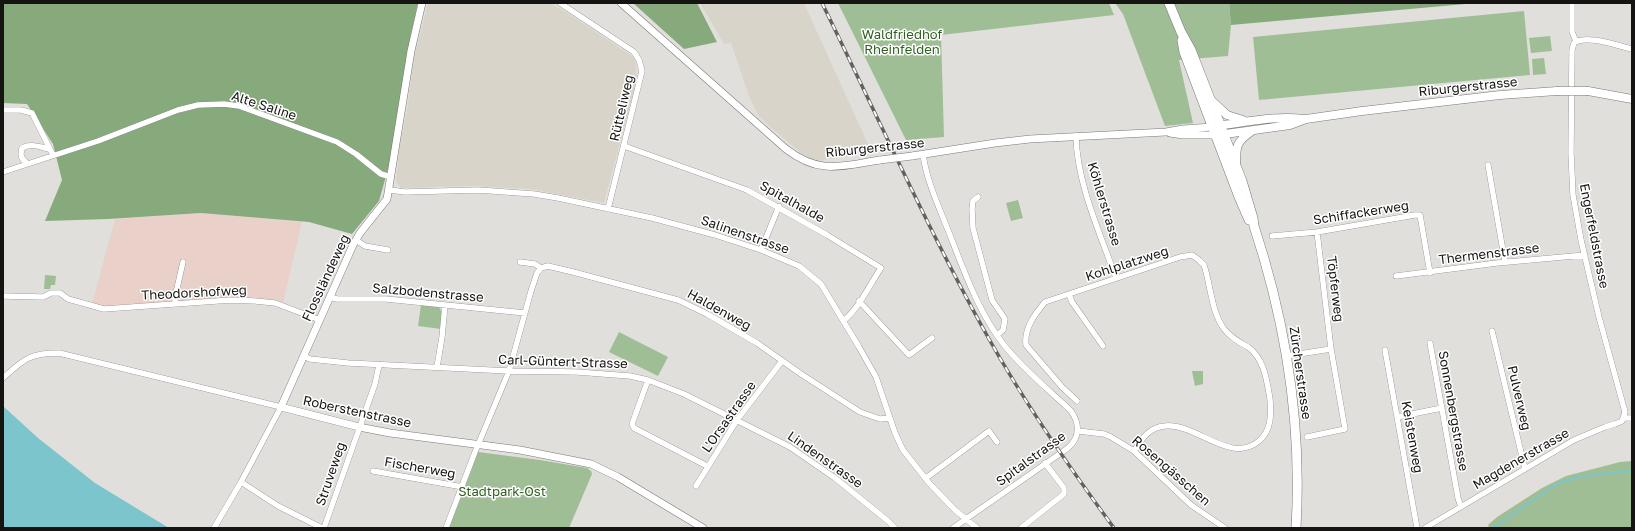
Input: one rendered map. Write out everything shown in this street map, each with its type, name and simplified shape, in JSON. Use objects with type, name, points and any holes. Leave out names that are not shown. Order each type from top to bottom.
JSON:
[{"type":"main road","name":"Zürcherstrasse","points":[[1169,3],[1181,32],[1191,50],[1209,98],[1217,130],[1239,197],[1249,220],[1254,226]]},
{"type":"main road","name":"Zürcherstrasse","points":[[1181,32],[1184,52],[1217,130],[1236,167],[1253,218],[1275,302],[1286,356],[1296,435],[1298,496],[1296,528]]},
{"type":"main road","name":"Riburgerstrasse","points":[[1217,130],[1253,130],[1290,125],[1306,119],[1362,111],[1476,98],[1557,91],[1588,91],[1632,100]]},
{"type":"main road","points":[[1209,98],[1227,114],[1246,121]]},
{"type":"main road","name":"Riburgerstrasse","points":[[1217,130],[1246,121],[1290,117],[1306,119]]},
{"type":"main road","points":[[1236,167],[1237,144],[1253,130]]},
{"type":"street","name":"Flossländeweg","points":[[214,528],[241,482],[281,407],[356,240],[387,199],[390,190],[411,51],[422,3]]},
{"type":"street","name":"Rütteliweg","points":[[560,3],[634,52],[639,60],[642,71],[608,208]]},
{"type":"street","name":"Riburgerstrasse","points":[[621,3],[786,149],[803,161],[813,164],[832,167],[923,155],[995,143],[1076,136],[1166,132],[1183,129],[1217,130]]},
{"type":"street","points":[[1572,3],[1572,32],[1576,41],[1596,41],[1632,49]]},
{"type":"street","name":"Engerfeldstrasse","points":[[1576,41],[1573,44],[1572,50],[1572,185],[1585,255],[1599,317],[1625,412],[1623,418]]},
{"type":"street","name":"Alte Saline","points":[[3,172],[98,141],[185,108],[198,105],[224,104],[239,106],[337,142],[356,154],[381,174],[391,177]]},
{"type":"street","points":[[3,110],[21,110],[32,113],[53,155]]},
{"type":"street","name":"Köhlerstrasse","points":[[1076,136],[1080,166],[1090,206],[1116,278]]},
{"type":"street","points":[[27,163],[23,160],[21,155],[22,148],[35,146],[49,149]]},
{"type":"street","name":"Spitalhalde","points":[[624,146],[741,188],[779,206],[860,254],[880,268],[859,301],[847,318],[843,321]]},
{"type":"street","name":"Spitalstrasse","points":[[923,155],[929,180],[959,258],[979,304],[998,335],[1014,356],[1071,411],[1077,421],[1078,431],[1077,437],[1071,445],[965,518],[953,528]]},
{"type":"street","points":[[1488,165],[1505,262]]},
{"type":"street","name":"Salinenstrasse","points":[[390,190],[405,192],[478,190],[534,194],[608,208],[715,235],[761,250],[799,266],[817,280],[876,377],[902,448],[926,478],[955,510],[977,528]]},
{"type":"street","points":[[978,198],[974,201],[972,209],[973,228],[992,300],[1005,319],[1003,330],[998,335]]},
{"type":"street","points":[[761,250],[779,206]]},
{"type":"street","name":"Schiffackerweg","points":[[1272,236],[1317,232],[1420,215],[1430,273]]},
{"type":"street","name":"Töpferweg","points":[[1307,437],[1345,429],[1331,349],[1317,232]]},
{"type":"street","points":[[356,240],[364,246],[388,250]]},
{"type":"street","name":"Kohlplatzweg","points":[[1077,401],[1040,363],[1026,345],[1025,338],[1034,315],[1044,302],[1192,255],[1199,260],[1204,266],[1217,317],[1224,330],[1230,336],[1254,352],[1262,365],[1270,398],[1270,423],[1264,435],[1255,444],[1249,447],[1231,448],[1189,429],[1165,426],[1154,428],[1145,435],[1134,451]]},
{"type":"street","name":"Thermenstrasse","points":[[1396,276],[1430,273],[1505,262],[1585,255]]},
{"type":"street","points":[[175,304],[175,297],[183,262]]},
{"type":"street","name":"Haldenweg","points":[[520,262],[535,264],[541,268],[548,266],[573,272],[678,300],[707,314],[757,343],[860,412],[880,419],[890,418]]},
{"type":"street","name":"Fischerweg","points":[[446,528],[478,445],[509,371],[537,273],[541,268]]},
{"type":"street","name":"Theodorshofweg","points":[[3,296],[43,297],[51,293],[60,293],[68,299],[82,302],[90,306],[104,308],[231,300],[275,303],[320,320]]},
{"type":"street","points":[[1069,294],[1072,302],[1104,346]]},
{"type":"street","name":"Salzbodenstrasse","points":[[330,297],[386,299],[525,313]]},
{"type":"street","points":[[859,301],[909,355],[932,338]]},
{"type":"street","points":[[437,367],[445,304]]},
{"type":"street","name":"Pulverweg","points":[[1492,332],[1525,469]]},
{"type":"street","name":"Sonnenbergstrasse","points":[[1430,343],[1458,498],[1461,507]]},
{"type":"street","points":[[1286,356],[1331,349]]},
{"type":"street","name":"Keistenweg","points":[[1385,350],[1417,528]]},
{"type":"street","name":"Roberstenstrasse","points":[[3,378],[23,360],[42,353],[59,353],[360,427],[556,457],[601,467],[703,528]]},
{"type":"street","name":"Carl-Güntert-Strasse","points":[[304,356],[310,359],[379,365],[509,371],[577,372],[630,376],[648,380],[684,394],[737,420]]},
{"type":"street","name":"L'Orsastrasse","points":[[696,486],[707,466],[737,420],[782,361]]},
{"type":"street","name":"Struveweg","points":[[323,528],[375,384],[379,365]]},
{"type":"street","points":[[648,380],[632,424],[634,428],[707,466]]},
{"type":"street","points":[[1397,417],[1442,408]]},
{"type":"street","name":"Magdenerstrasse","points":[[1425,528],[1574,440],[1622,421],[1623,418],[1632,418]]},
{"type":"street","name":"Lindenstrasse","points":[[737,420],[790,446],[835,478],[888,521],[894,528]]},
{"type":"street","name":"Rosengässchen","points":[[1078,431],[1104,434],[1134,451],[1191,506],[1225,528]]},
{"type":"street","points":[[926,478],[989,432],[997,442]]},
{"type":"street","points":[[1021,528],[1064,494],[1064,488],[1046,463]]},
{"type":"street","name":"Fischerweg","points":[[373,471],[463,487]]},
{"type":"street","points":[[241,482],[278,506],[323,528]]},
{"type":"shaded area","points":[[428,3],[550,3],[635,58],[637,79],[604,203],[530,189],[468,186],[401,188],[396,182],[399,149],[408,104],[414,58]]},
{"type":"shaded area","points":[[700,3],[804,3],[872,153],[815,161],[801,153],[768,125],[758,115],[749,96],[731,43],[724,44]]},
{"type":"shaded area","points":[[201,213],[302,222],[283,303],[247,297],[106,306],[92,304],[115,219]]},
{"type":"green space","points":[[3,3],[418,3],[411,34],[390,162],[379,201],[352,234],[309,222],[201,213],[108,219],[45,221],[62,180],[53,144],[27,104],[3,103]]},
{"type":"green space","points":[[633,3],[697,3],[717,42],[684,49]]},
{"type":"green space","name":"Waldfriedhof Rheinfelden","points":[[838,3],[1109,3],[1114,15],[941,35],[944,137],[906,140]]},
{"type":"green space","points":[[1115,3],[1229,3],[1231,25],[1228,56],[1179,60],[1193,123],[1165,126],[1123,14]]},
{"type":"green space","points":[[1229,3],[1477,3],[1231,25]]},
{"type":"green space","points":[[1524,11],[1530,75],[1259,100],[1253,37]]},
{"type":"green space","points":[[1550,36],[1552,51],[1531,53],[1529,38]]},
{"type":"green space","points":[[1544,58],[1546,74],[1533,75],[1532,59]]},
{"type":"green space","points":[[1018,200],[1023,218],[1011,221],[1006,203]]},
{"type":"green space","points":[[45,275],[56,276],[55,285],[51,285],[50,289],[44,289]]},
{"type":"green space","points":[[421,305],[438,306],[440,308],[442,314],[441,329],[418,326]]},
{"type":"green space","points":[[619,332],[668,357],[658,376],[609,352]]},
{"type":"green space","points":[[1192,371],[1203,371],[1203,384],[1195,386]]},
{"type":"green space","name":"Stadtpark-Ost","points":[[478,452],[540,460],[587,468],[591,471],[592,474],[569,528],[449,528]]},
{"type":"green space","points":[[1632,461],[1632,528],[1489,528],[1488,525],[1497,517],[1542,488],[1566,476],[1620,462]]},
{"type":"water","points":[[3,406],[38,438],[95,483],[169,528],[3,528]]},
{"type":"waterway","points":[[1493,528],[1557,484],[1577,477],[1632,470]]},
{"type":"railway","points":[[822,3],[924,214],[989,339],[1048,435],[1114,528]]}]
